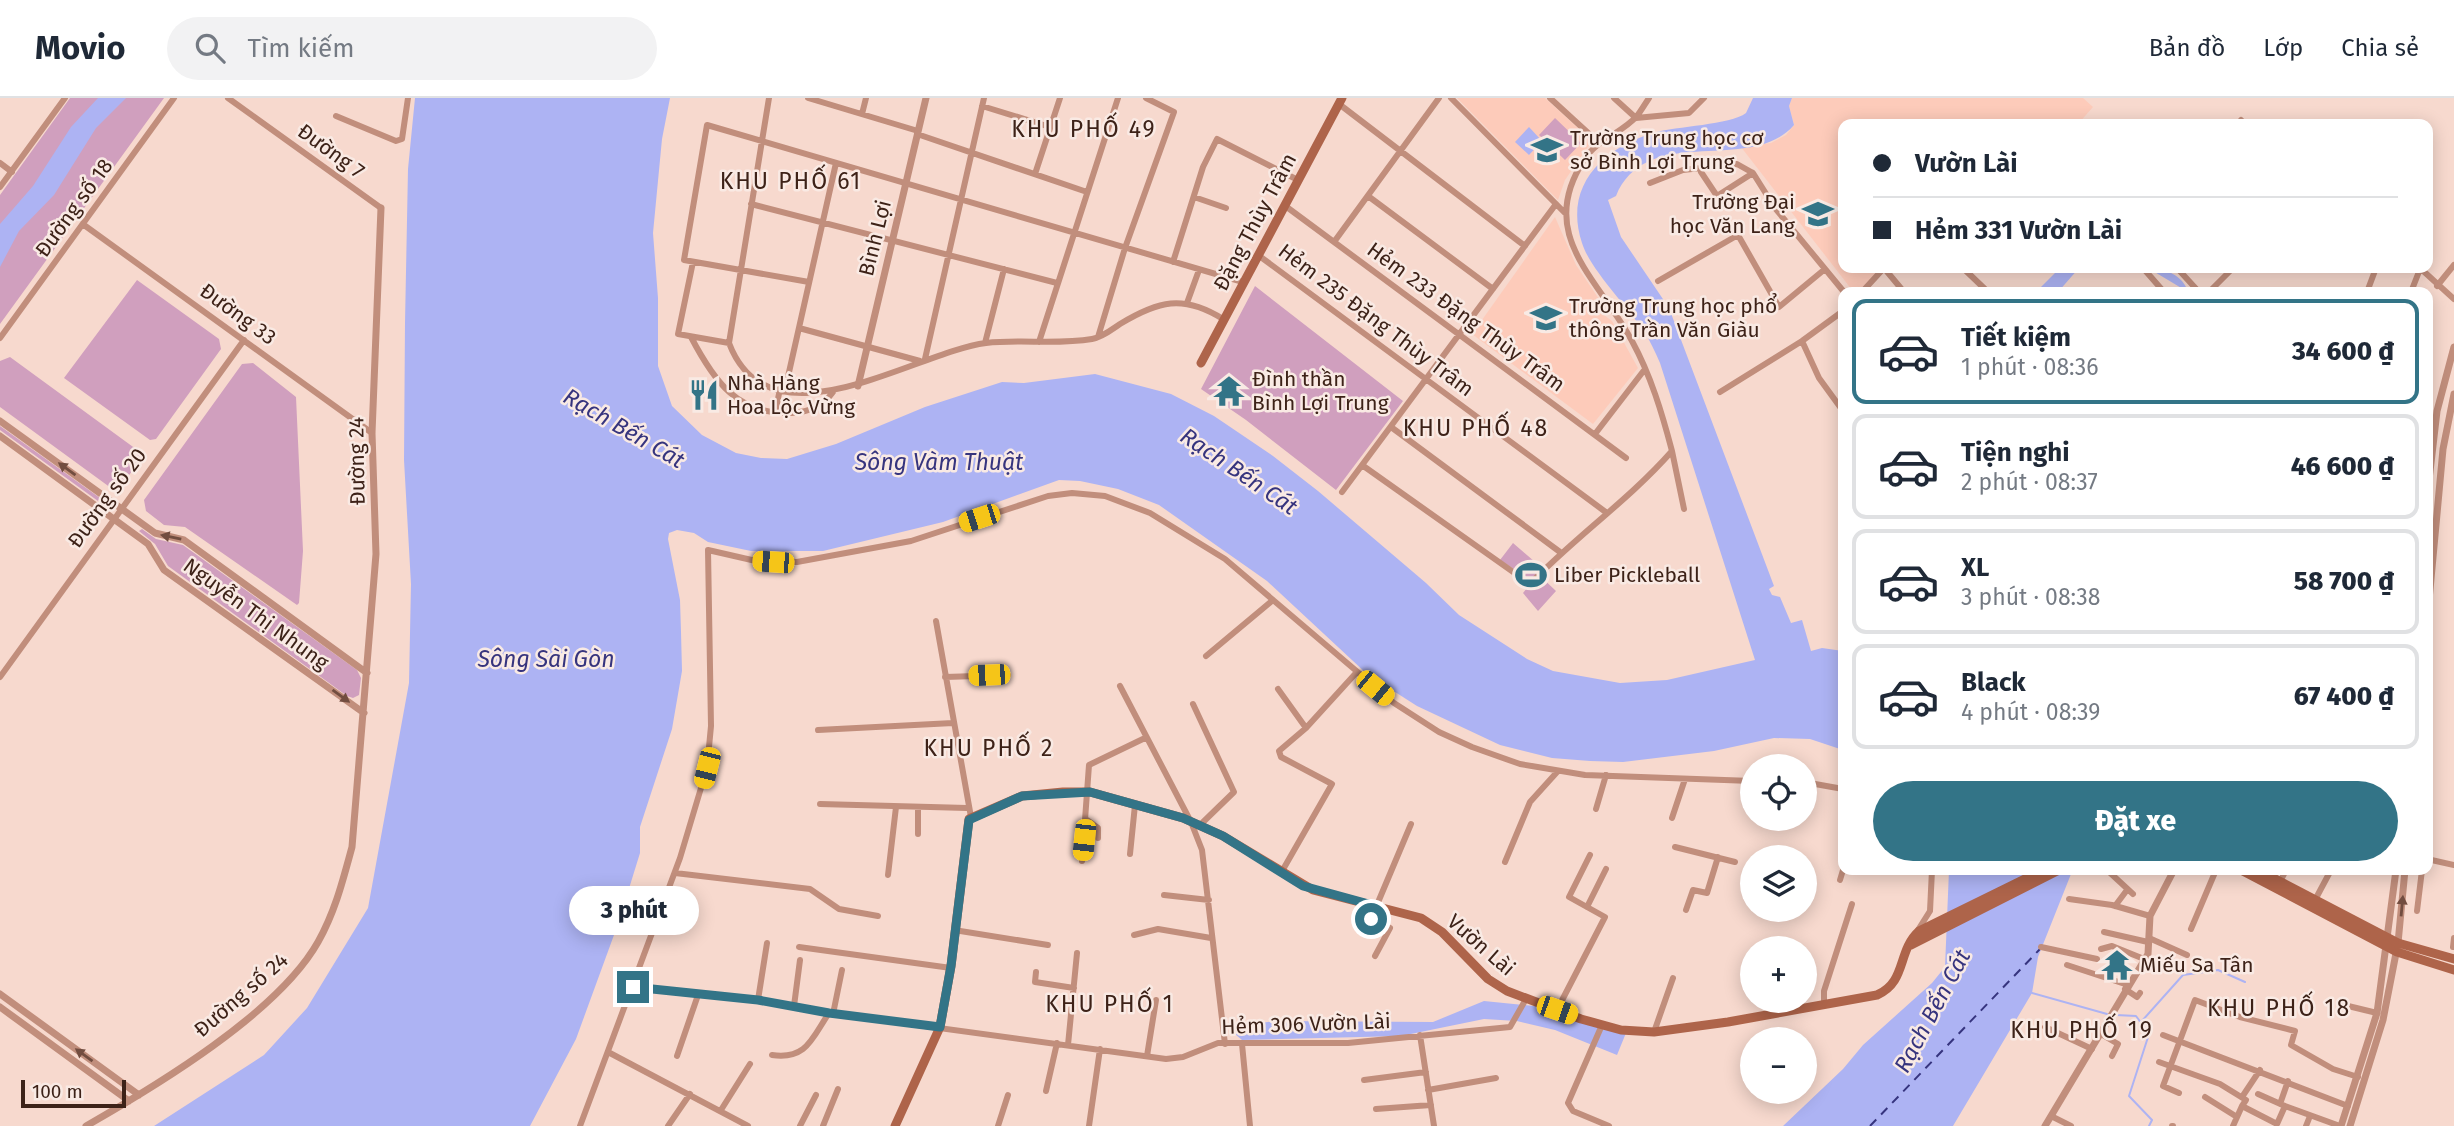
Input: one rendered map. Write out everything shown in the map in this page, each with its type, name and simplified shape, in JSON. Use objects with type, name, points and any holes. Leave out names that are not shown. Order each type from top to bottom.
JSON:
[{"type":"main road","name":"Đặng Thùy Trâm","points":[[1201,363],[1340,101]]},
{"type":"main road","name":"Vườn Lài","points":[[969,813],[1022,796],[1090,792],[1195,824],[1223,836],[1313,891],[1409,914],[1434,926],[1488,979],[1526,999],[1601,1026],[1633,1032],[1824,1005],[1886,990],[1900,974],[1907,949],[1919,934]]},
{"type":"main road","points":[[895,1126],[940,1027],[951,968],[969,813]]},
{"type":"main road","points":[[1919,934],[2033,875]]},
{"type":"main road","points":[[1919,934],[2048,875]]},
{"type":"main road","points":[[2251,875],[2388,943]]},
{"type":"main road","points":[[2269,875],[2397,948],[2454,970]]},
{"type":"main road","points":[[2397,948],[2454,959]]},
{"type":"street","points":[[0,187],[65,98]]},
{"type":"street","name":"Đường số 18","points":[[0,338],[174,98]]},
{"type":"street","name":"Đường 7","points":[[228,98],[380,208]]},
{"type":"street","points":[[336,116],[396,141],[402,139],[405,133],[408,98]]},
{"type":"street","points":[[769,98],[729,343],[736,359],[749,376],[782,389],[833,392],[858,386],[923,360],[985,343],[1098,337],[1150,307],[1187,303],[1223,319]]},
{"type":"street","points":[[808,98],[918,132],[1087,192]]},
{"type":"street","points":[[862,114],[866,98]]},
{"type":"street","name":"Bình Lợi","points":[[858,386],[926,98]]},
{"type":"street","points":[[923,360],[950,255],[984,98]]},
{"type":"street","points":[[1035,174],[1060,98]]},
{"type":"street","points":[[1038,342],[1118,98]]},
{"type":"street","points":[[1098,337],[1125,248],[1174,113],[1146,98]]},
{"type":"street","points":[[1334,242],[1438,98]]},
{"type":"street","points":[[1451,98],[1566,214]]},
{"type":"street","points":[[1550,98],[1598,142]]},
{"type":"street","points":[[1614,98],[1636,117],[1692,112],[1704,98]]},
{"type":"street","points":[[1648,98],[1636,117],[1598,142],[1577,171],[1566,214],[1569,241],[1574,251],[1632,341],[1657,394],[1684,509]]},
{"type":"street","points":[[1340,101],[1400,151],[1525,246]]},
{"type":"street","points":[[982,106],[1050,127]]},
{"type":"street","points":[[809,282],[684,260],[707,125],[1243,282]]},
{"type":"street","points":[[1172,262],[1217,139],[1298,180]]},
{"type":"street","points":[[0,163],[12,172]]},
{"type":"street","points":[[775,413],[799,328],[836,163]]},
{"type":"street","points":[[1650,183],[1683,170],[1737,164],[1752,173],[1775,208],[1840,287]]},
{"type":"street","points":[[1702,172],[1717,196],[1752,173]]},
{"type":"street","points":[[1368,196],[1493,289]]},
{"type":"street","points":[[1194,197],[1226,208]]},
{"type":"street","points":[[751,204],[1057,283]]},
{"type":"street","points":[[1342,492],[1556,204]]},
{"type":"street","name":"Hẻm 233 Đặng Thùy Trâm","points":[[1284,205],[1626,458]]},
{"type":"street","name":"Đường 24","points":[[364,713],[376,554],[372,433],[380,208]]},
{"type":"street","name":"Đường 33","points":[[84,225],[372,433]]},
{"type":"street","points":[[1658,281],[1738,235],[1779,307],[1825,269]]},
{"type":"street","name":"Hẻm 235 Đặng Thùy Trâm","points":[[1258,255],[1607,513]]},
{"type":"street","points":[[693,262],[678,334],[729,343]]},
{"type":"street","points":[[2437,286],[2454,265]]},
{"type":"street","points":[[985,343],[1004,270]]},
{"type":"street","points":[[1187,303],[1199,270]]},
{"type":"street","points":[[1867,287],[1879,273]]},
{"type":"street","points":[[1888,273],[1900,287]]},
{"type":"street","points":[[1968,273],[1983,287]]},
{"type":"street","points":[[2147,273],[2160,287]]},
{"type":"street","points":[[2182,273],[2194,287]]},
{"type":"street","points":[[2215,287],[2228,273]]},
{"type":"street","points":[[2425,273],[2454,299]]},
{"type":"street","points":[[1720,392],[1802,341],[1838,314]]},
{"type":"street","points":[[799,328],[923,360]]},
{"type":"street","points":[[691,337],[706,366],[727,390],[752,408],[775,413],[806,412],[827,401],[833,392]]},
{"type":"street","name":"Đường số 20","points":[[0,677],[244,340]]},
{"type":"street","points":[[1802,341],[1819,378],[1838,404]]},
{"type":"street","points":[[2433,438],[2454,347]]},
{"type":"street","points":[[1595,435],[1645,369]]},
{"type":"street","points":[[2433,530],[2454,394]]},
{"type":"street","name":"Nguyễn Thị Nhung","points":[[0,421],[155,533],[184,540],[368,673]]},
{"type":"street","points":[[1391,427],[1560,552]]},
{"type":"street","name":"Nguyễn Thị Nhung","points":[[0,436],[148,544],[164,569],[364,713]]},
{"type":"street","points":[[1362,465],[1530,584],[1560,552],[1607,513],[1672,451]]},
{"type":"street","points":[[580,1126],[675,873],[707,768],[711,726],[708,550],[773,562],[838,556],[911,541],[1048,496],[1083,493],[1116,500],[1150,513],[1225,559],[1356,673],[1394,703],[1439,732],[1520,764],[1558,771],[1740,781]]},
{"type":"street","points":[[1206,656],[1273,600]]},
{"type":"street","points":[[820,804],[918,807],[969,813],[936,621]]},
{"type":"street","points":[[1281,873],[1332,784],[1279,755],[1280,748],[1306,728],[1356,673]]},
{"type":"street","points":[[947,677],[1008,674]]},
{"type":"street","points":[[1120,687],[1145,738],[1195,824],[1202,849],[1209,900],[1211,938],[1225,1044]]},
{"type":"street","points":[[1278,689],[1306,728]]},
{"type":"street","points":[[1193,704],[1234,792],[1195,824]]},
{"type":"street","name":"Đường số 24","points":[[86,1126],[139,1095],[237,1027],[282,987],[318,943],[341,890],[352,847],[364,713]]},
{"type":"street","points":[[818,730],[953,723]]},
{"type":"street","points":[[1082,861],[1090,792],[1089,765],[1145,738]]},
{"type":"street","points":[[1505,862],[1530,802],[1558,771]]},
{"type":"street","points":[[1596,809],[1606,775]]},
{"type":"street","points":[[1672,818],[1685,779]]},
{"type":"street","points":[[1817,784],[1838,788]]},
{"type":"street","points":[[1130,854],[1135,805]]},
{"type":"street","points":[[888,875],[896,807]]},
{"type":"street","points":[[918,807],[918,834]]},
{"type":"street","points":[[1087,820],[1098,828],[1098,838]]},
{"type":"street","points":[[1376,956],[1390,928],[1371,919],[1411,824]]},
{"type":"street","points":[[1675,847],[1735,862]]},
{"type":"street","points":[[1557,1010],[1605,917],[1569,897],[1590,855]]},
{"type":"street","points":[[1686,910],[1693,890],[1707,893],[1718,856]]},
{"type":"street","points":[[2433,860],[2454,865]]},
{"type":"street","points":[[1587,907],[1606,869]]},
{"type":"street","points":[[675,873],[810,889],[839,909],[878,916]]},
{"type":"street","points":[[1840,880],[1842,875]]},
{"type":"street","points":[[1919,934],[1930,911],[1933,875]]},
{"type":"street","points":[[2112,875],[2130,892],[2115,905]]},
{"type":"street","points":[[2045,1126],[2144,960],[2150,916],[2171,875]]},
{"type":"street","points":[[2191,929],[2214,875]]},
{"type":"street","points":[[2280,881],[2283,875]]},
{"type":"street","points":[[2315,900],[2328,875]]},
{"type":"street","points":[[2258,1094],[2341,1126],[2377,1013],[2395,875]]},
{"type":"street","points":[[2350,1126],[2383,1020],[2397,948],[2404,875]]},
{"type":"street","points":[[2417,911],[2421,875]]},
{"type":"street","points":[[1164,895],[1209,900]]},
{"type":"street","points":[[2069,899],[2115,905],[2150,916]]},
{"type":"street","points":[[1824,1005],[1824,991],[1852,904]]},
{"type":"street","points":[[1134,935],[1158,929],[1211,938]]},
{"type":"street","points":[[954,930],[1048,945]]},
{"type":"street","points":[[2104,932],[2148,940],[2187,955]]},
{"type":"street","points":[[2453,947],[2454,937]]},
{"type":"street","points":[[758,1000],[767,943]]},
{"type":"street","points":[[2101,949],[2112,946],[2144,960]]},
{"type":"street","points":[[799,947],[951,968]]},
{"type":"street","points":[[2041,947],[2097,959]]},
{"type":"street","points":[[1068,1045],[1077,953]]},
{"type":"street","points":[[794,1006],[800,960]]},
{"type":"street","points":[[2067,965],[2127,987],[2137,997],[2140,993]]},
{"type":"street","points":[[772,1055],[791,1056],[802,1052],[831,1013],[842,970]]},
{"type":"street","points":[[1036,972],[1035,982],[1074,988]]},
{"type":"street","points":[[1654,1031],[1674,978]]},
{"type":"street","name":"Hẻm 306 Vườn Lài","points":[[633,987],[758,1000],[831,1013],[1147,1056],[1183,1057],[1225,1044],[1348,1043],[1510,1027],[1526,999]]},
{"type":"street","points":[[0,994],[139,1095]]},
{"type":"street","points":[[677,1056],[698,995]]},
{"type":"street","points":[[1147,1056],[1156,1000]]},
{"type":"street","points":[[2179,1093],[2163,1086],[2195,1000],[2240,1017],[2295,1031],[2291,1045],[2333,1069],[2358,1077]]},
{"type":"street","points":[[2344,1005],[2377,1013]]},
{"type":"street","points":[[0,1007],[129,1101]]},
{"type":"street","points":[[1601,1026],[1568,1105],[1573,1111],[1609,1126]]},
{"type":"street","points":[[2045,1027],[2092,1049]]},
{"type":"street","points":[[2103,1031],[2118,1044],[2112,1056]]},
{"type":"street","points":[[1420,1035],[1434,1126]]},
{"type":"street","points":[[2163,1035],[2348,1105]]},
{"type":"street","points":[[1046,1091],[1057,1043]]},
{"type":"street","points":[[1242,1044],[1250,1126]]},
{"type":"street","points":[[1089,1126],[1100,1049]]},
{"type":"street","points":[[608,1052],[748,1126]]},
{"type":"street","points":[[2159,1062],[2220,1084],[2246,1100],[2232,1126]]},
{"type":"street","points":[[721,1110],[750,1064]]},
{"type":"street","points":[[2242,1097],[2260,1070]]},
{"type":"street","points":[[1364,1080],[1426,1072]]},
{"type":"street","points":[[1429,1090],[1496,1078]]},
{"type":"street","points":[[2242,1106],[2277,1124],[2288,1081]]},
{"type":"street","points":[[823,1126],[838,1089]]},
{"type":"street","points":[[668,1126],[690,1094]]},
{"type":"street","points":[[800,1126],[816,1095]]},
{"type":"street","points":[[998,1126],[1008,1095]]},
{"type":"street","points":[[2205,1097],[2237,1116]]},
{"type":"street","points":[[1376,1108],[1431,1105]]},
{"type":"street","points":[[2051,1116],[2071,1126]]},
{"type":"street","points":[[2306,1126],[2310,1116]]},
{"type":"shaded area","points":[[70,98],[164,98],[0,324],[0,195]]},
{"type":"shaded area","name":"Trường Trung học cơ sở Bình Lợi Trung","points":[[1457,98],[1545,98],[1592,141],[1565,180],[1558,200]]},
{"type":"shaded area","name":"Trường Đại học Văn Lang","points":[[1792,98],[2083,98],[2093,107],[2082,119],[1838,119],[1838,272],[1741,147],[1771,143],[1786,135],[1794,125],[1789,106]]},
{"type":"shaded area","points":[[1555,118],[1581,143],[1565,160],[1539,135]]},
{"type":"shaded area","name":"Trường Trung học phổ thông Trần Văn Giàu","points":[[1555,217],[1576,265],[1601,302],[1596,309],[1612,321],[1638,368],[1593,424],[1472,334]]},
{"type":"shaded area","name":"Trường Đại học Văn Lang","points":[[1839,273],[1876,273],[1863,287],[1850,287]]},
{"type":"shaded area","points":[[137,280],[219,339],[221,349],[156,439],[150,440],[64,378]]},
{"type":"shaded area","points":[[1255,286],[1403,401],[1336,490],[1246,420],[1201,389]]},
{"type":"shaded area","points":[[10,357],[140,452],[141,459],[121,486],[111,488],[0,407],[0,361]]},
{"type":"shaded area","points":[[253,363],[296,397],[303,551],[297,605],[185,527],[164,525],[146,511],[144,500],[242,364]]},
{"type":"shaded area","points":[[0,426],[100,498],[98,501],[0,430]]},
{"type":"shaded area","points":[[142,529],[156,539],[183,545],[357,670],[361,678],[359,695],[353,698],[347,696],[168,566],[155,544],[139,531]]},
{"type":"shaded area","name":"Liber Pickleball","points":[[1513,543],[1542,568],[1536,572],[1556,591],[1538,611],[1523,593],[1530,584],[1528,578],[1500,560]]},
{"type":"water","points":[[98,98],[126,98],[96,128],[54,195],[19,231],[0,267],[0,224],[33,186],[71,127]]},
{"type":"water","name":"Sông Sài Gòn","points":[[415,98],[670,98],[662,139],[653,233],[658,298],[658,366],[672,406],[702,435],[736,453],[787,459],[836,444],[925,407],[1002,382],[1024,383],[1095,374],[1171,394],[1214,416],[1273,456],[1426,583],[1459,615],[1527,659],[1553,671],[1620,683],[1667,680],[1755,660],[1660,363],[1646,334],[1586,253],[1578,223],[1578,204],[1583,187],[1592,172],[1618,148],[1653,133],[1738,117],[1746,113],[1753,98],[1792,98],[1789,106],[1794,125],[1775,140],[1752,147],[1675,154],[1651,160],[1631,174],[1616,196],[1608,200],[1621,237],[1669,308],[1774,586],[1769,589],[1772,595],[1780,597],[1791,623],[1802,620],[1811,651],[1822,648],[1838,650],[1838,748],[1810,739],[1774,738],[1714,751],[1623,762],[1552,758],[1500,745],[1417,706],[1367,674],[1267,581],[1159,505],[1118,489],[1080,481],[1059,480],[943,522],[823,551],[751,551],[708,542],[694,533],[677,530],[669,533],[668,539],[680,600],[682,671],[672,729],[640,827],[640,853],[618,924],[576,1039],[530,1126],[154,1126],[264,1055],[307,1008],[368,908],[409,683],[411,584],[404,460],[408,169]]},
{"type":"water","points":[[1529,127],[1542,141],[1529,155],[1515,142]]},
{"type":"water","points":[[2055,273],[2075,273],[2062,287],[2041,287]]},
{"type":"water","points":[[2156,273],[2170,273],[2178,277],[2186,287],[2180,287]]},
{"type":"water","name":"Rạch Bến Cát","points":[[1949,875],[2071,875],[2038,957],[2032,993],[1953,1126],[1783,1126],[1806,1104],[1817,1104],[1817,1094],[1863,1045],[1932,983],[1945,967]]},
{"type":"water","points":[[1484,1001],[1544,1007],[1626,1033],[1617,1055],[1555,1030],[1517,1021],[1484,1019],[1401,1036],[1242,1040],[1235,1034],[1244,1025],[1276,1021],[1433,1022]]},
{"type":"waterway","points":[[2141,1022],[2183,975],[2218,970],[2245,982]]},
{"type":"waterway","points":[[2032,993],[2107,1014]]},
{"type":"waterway","points":[[2116,1015],[2136,1016],[2149,1034],[2129,1096],[2152,1120],[2149,1126]]},
{"type":"ferry route","points":[[1870,1126],[2041,948]]},
{"type":"place","name":"Trường Trung học cơ sở Bình Lợi Trung","points":[[1547,150]]},
{"type":"place","name":"Trường Đại học Văn Lang","points":[[1818,214]]},
{"type":"place","name":"Trường Trung học phổ thông Trần Văn Giàu","points":[[1546,318]]},
{"type":"place","name":"Đình thần Bình Lợi Trung","points":[[1229,391]]},
{"type":"place","name":"Nhà Hàng Hoa Lộc Vừng","points":[[704,395]]},
{"type":"place","name":"Liber Pickleball","points":[[1531,575]]},
{"type":"place","name":"Miếu Sa Tân","points":[[2117,965]]},
{"type":"district","name":"KHU PHỐ 49","points":[[1084,129]]},
{"type":"district","name":"KHU PHỐ 61","points":[[791,181]]},
{"type":"district","name":"KHU PHỐ 48","points":[[1476,428]]},
{"type":"district","name":"KHU PHỐ 2","points":[[989,748]]},
{"type":"district","name":"KHU PHỐ 1","points":[[1110,1004]]},
{"type":"district","name":"KHU PHỐ 18","points":[[2279,1008]]},
{"type":"district","name":"KHU PHỐ 19","points":[[2082,1030]]},
{"type":"route","points":[[633,987],[758,1000],[829,1013],[940,1027],[951,966],[969,820],[1022,796],[1050,793],[1090,792],[1183,818],[1223,836],[1313,891],[1376,906],[1371,919]]},
{"type":"water label","name":"Sông Vàm Thuật","points":[[939,462]]}]
